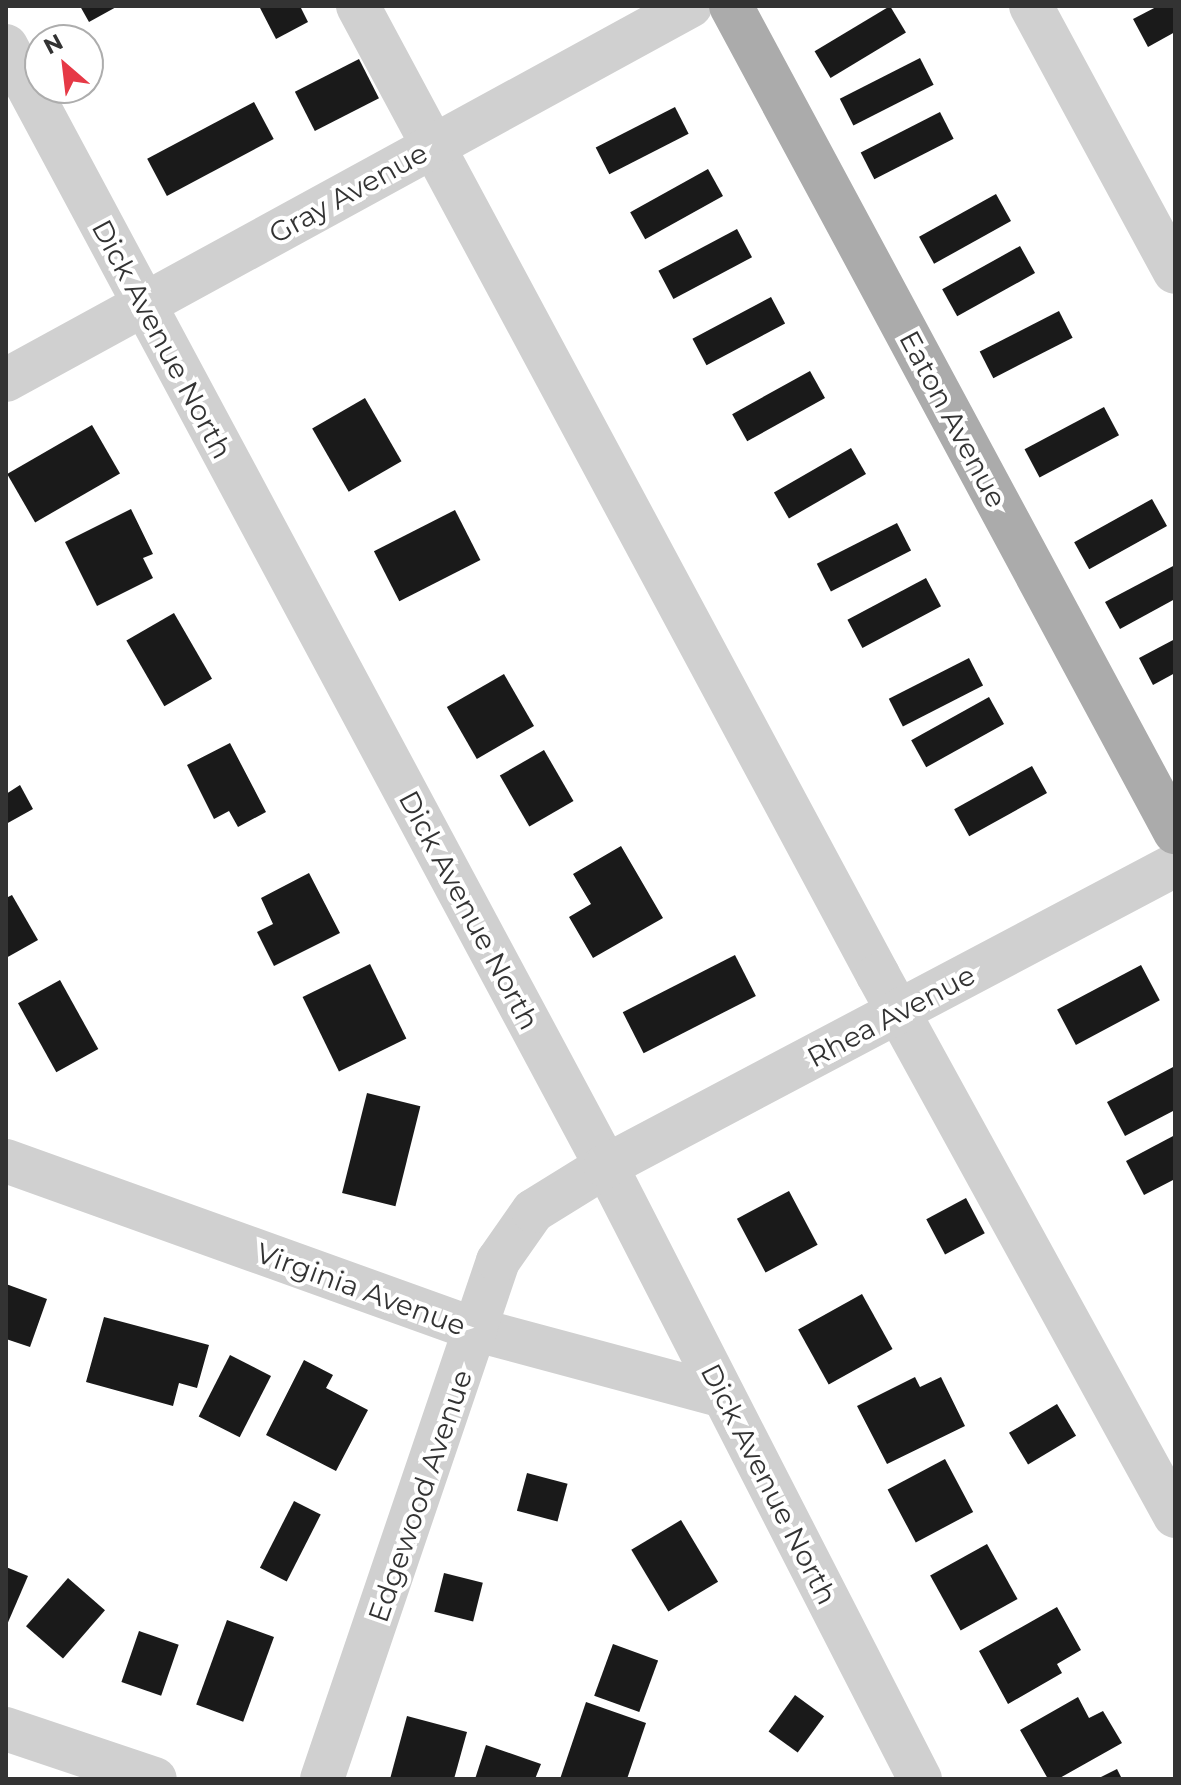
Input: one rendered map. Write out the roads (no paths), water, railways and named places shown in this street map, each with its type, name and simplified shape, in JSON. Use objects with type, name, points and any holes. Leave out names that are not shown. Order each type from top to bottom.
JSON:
[{"type":"main road","name":"Eaton Avenue","points":[[731,6],[1175,832]]},
{"type":"street","points":[[358,6],[898,1013],[1175,1516]]},
{"type":"street","name":"Gray Avenue","points":[[6,380],[145,307],[690,6]]},
{"type":"street","points":[[1031,6],[1175,272]]},
{"type":"street","name":"Dick Avenue North","points":[[6,46],[606,1166],[920,1779]]},
{"type":"street","name":"Rhea Avenue","points":[[606,1166],[1175,865]]},
{"type":"street","name":"Virginia Avenue","points":[[6,1161],[477,1330],[723,1396]]},
{"type":"street","name":"Edgewood Avenue","points":[[322,1779],[498,1261],[533,1211],[606,1166]]},
{"type":"street","points":[[6,1729],[155,1779]]}]
